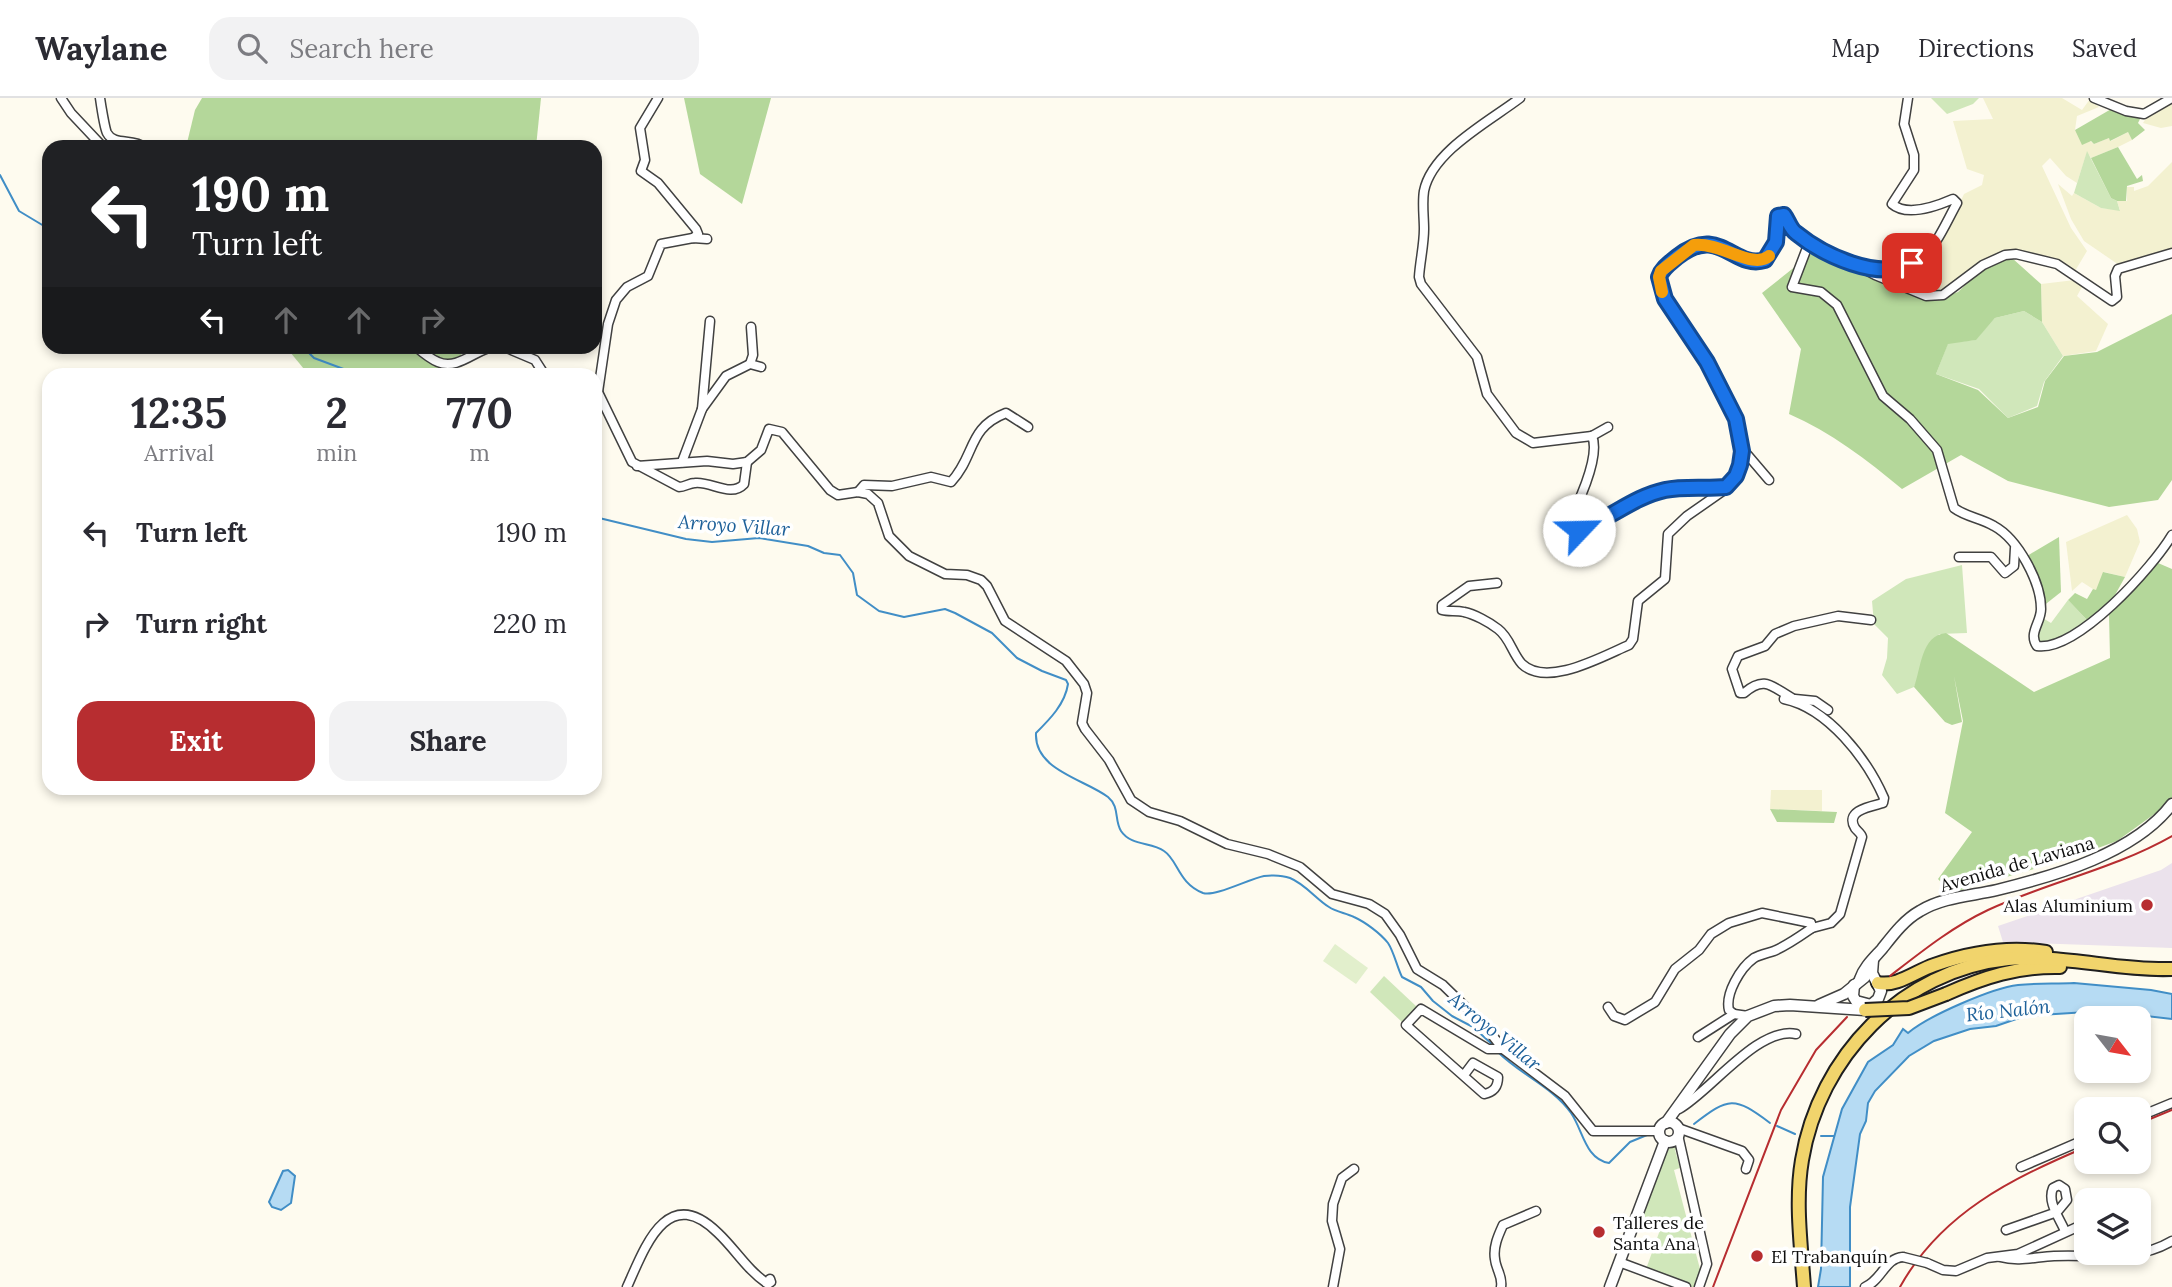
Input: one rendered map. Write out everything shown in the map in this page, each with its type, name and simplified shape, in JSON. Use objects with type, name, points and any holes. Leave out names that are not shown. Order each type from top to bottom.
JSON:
[{"type":"main road","points":[[1876,981],[1893,983],[1933,965],[1966,955],[2010,948],[2115,966]]},
{"type":"main road","points":[[1804,1287],[1799,1184],[1806,1138],[1813,1114],[1832,1074],[1846,1052],[1878,1017],[1919,988],[1964,969],[1987,963],[2034,958],[2143,969]]},
{"type":"main road","points":[[1864,1005],[1909,1008],[1994,974],[2027,968],[2172,969]]},
{"type":"street","points":[[61,98],[97,140]]},
{"type":"street","points":[[100,98],[106,132],[117,140]]},
{"type":"street","points":[[658,98],[640,128],[645,160],[641,171],[658,183],[696,229],[698,234],[693,239]]},
{"type":"street","points":[[1520,98],[1465,137],[1444,156],[1428,181],[1424,191],[1424,232],[1419,277],[1421,284],[1477,357],[1487,394],[1516,433],[1533,443],[1592,436],[1608,427]]},
{"type":"street","points":[[1858,266],[1889,271],[1904,268],[1920,259],[1937,243],[1956,205],[1953,199],[1932,208],[1898,208],[1892,204],[1911,178],[1914,168],[1913,151],[1904,124],[1908,98]]},
{"type":"street","points":[[2094,98],[2144,114],[2172,98]]},
{"type":"street","points":[[1497,583],[1469,586],[1443,605],[1442,610],[1464,612],[1498,629],[1507,638],[1519,660],[1530,669],[1550,673],[1564,671],[1626,646],[1633,639],[1638,601],[1665,579],[1668,534],[1726,487],[1738,472],[1740,446],[1736,419],[1707,362],[1665,299],[1659,282],[1661,271],[1685,250],[1702,244],[1720,247],[1751,261],[1765,260],[1774,248],[1775,223],[1781,215],[1788,219],[1797,234],[1922,295],[1940,296],[1990,262],[2005,255],[2021,255],[2057,264],[2112,301],[2117,297],[2115,276],[2118,269],[2172,253]]},
{"type":"street","points":[[600,368],[608,324],[620,293],[648,276],[661,244],[707,239]]},
{"type":"street","points":[[1810,240],[1792,287],[1821,292],[1837,305],[1883,396],[1910,419],[1937,450],[1954,508],[1996,526],[2029,566],[2041,610],[2033,640],[2037,646],[2056,644],[2100,617],[2148,568],[2172,535]]},
{"type":"street","points":[[702,409],[710,321]]},
{"type":"street","points":[[750,364],[753,355],[751,327]]},
{"type":"street","points":[[426,354],[440,364],[457,364],[475,354]]},
{"type":"street","points":[[524,354],[542,368]]},
{"type":"street","points":[[682,462],[702,409],[726,376],[750,364],[761,367]]},
{"type":"street","points":[[602,402],[624,443],[628,457],[637,466],[679,487],[698,482],[721,489],[736,489],[744,484],[747,462],[761,450],[766,433],[774,429],[782,432],[830,489],[845,496],[858,492],[868,494],[878,503],[889,536],[909,556],[945,574],[967,575],[981,580],[988,586],[1004,621],[1066,661],[1084,684],[1087,693],[1082,723],[1109,760],[1131,800],[1149,812],[1180,821],[1227,844],[1268,854],[1300,867],[1332,894],[1369,904],[1385,914],[1400,935],[1417,969],[1443,985],[1485,1026],[1502,1049],[1565,1096],[1593,1131],[1672,1134],[1742,1151],[1749,1160],[1746,1169]]},
{"type":"street","points":[[858,492],[864,485],[892,486],[931,477],[951,482],[960,473],[981,427],[989,420],[1006,413],[1028,427]]},
{"type":"street","points":[[1592,436],[1595,448],[1593,457],[1578,503],[1566,529],[1568,533],[1604,521],[1625,505],[1657,492],[1678,488],[1726,487]]},
{"type":"street","points":[[1740,446],[1769,480]]},
{"type":"street","points":[[637,466],[682,462],[747,462]]},
{"type":"street","points":[[1959,557],[1991,557],[2005,573],[2014,566],[2015,548]]},
{"type":"street","points":[[1748,1016],[1734,1014],[1729,1010],[1727,1003],[1735,981],[1754,958],[1793,942],[1812,928],[1831,923],[1840,914],[1862,837],[1854,827],[1855,816],[1860,809],[1882,803],[1884,798],[1845,740],[1813,711],[1790,700],[1768,684],[1755,685],[1740,693],[1732,669],[1738,656],[1748,650],[1765,646],[1775,634],[1794,626],[1838,616],[1871,620]]},
{"type":"street","points":[[1790,700],[1815,701],[1828,710]]},
{"type":"street","name":"Avenida de Laviana","points":[[1857,982],[1898,930],[1920,911],[1950,899],[1999,889],[2088,862],[2138,837],[2156,823],[2172,804]]},
{"type":"street","points":[[1608,1007],[1614,1016],[1625,1020],[1655,1002],[1675,969],[1699,950],[1711,934],[1745,916],[1762,913],[1807,920],[1812,928]]},
{"type":"street","points":[[1610,1287],[1672,1134],[1681,1105],[1730,1034],[1748,1016],[1774,1006],[1864,1005],[1880,995],[1871,967],[1874,958]]},
{"type":"street","points":[[1815,1007],[1844,994],[1857,982],[1876,981]]},
{"type":"street","points":[[1857,982],[1852,992],[1864,1005]]},
{"type":"street","points":[[1464,1075],[1406,1025],[1421,1009],[1491,1049],[1502,1049]]},
{"type":"street","points":[[1698,1037],[1734,1014]]},
{"type":"street","points":[[1681,1105],[1765,1040],[1782,1034],[1796,1034]]},
{"type":"street","points":[[2151,1112],[2172,1103]]},
{"type":"street","points":[[1672,1134],[1707,1264],[1699,1287]]},
{"type":"street","points":[[2021,1167],[2074,1144]]},
{"type":"street","points":[[1333,1287],[1340,1249],[1332,1221],[1333,1204],[1342,1178],[1354,1169]]},
{"type":"street","points":[[1502,1282],[1494,1260],[1496,1241],[1503,1225],[1536,1211]]},
{"type":"street","points":[[2006,1230],[2057,1212],[2065,1231]]},
{"type":"street","points":[[627,1287],[648,1242],[665,1220],[680,1213],[693,1216],[717,1231],[747,1268],[769,1283]]},
{"type":"street","points":[[1865,1287],[1878,1280],[1893,1260],[1903,1257],[1952,1271],[1987,1258],[2018,1254],[2074,1228]]},
{"type":"street","points":[[2000,1257],[2018,1261],[2052,1256],[2099,1258],[2139,1254],[2172,1241]]},
{"type":"street","points":[[1619,1262],[1686,1287]]},
{"type":"street","points":[[1653,1287],[1657,1276]]},
{"type":"shaded area","points":[[1983,98],[2062,98],[2082,110],[2090,99],[2099,107],[2077,116],[2075,130],[2094,144],[2109,138],[2111,141],[2128,132],[2132,140],[2118,147],[2091,158],[2087,152],[2077,183],[2066,176],[2050,158],[2042,166],[2071,228],[2087,251],[2075,271],[2050,259],[2012,251],[1945,291],[1934,294],[1921,292],[1877,274],[1926,258],[1942,240],[1964,194],[1982,185],[1984,175],[1967,169],[1953,121],[1993,119]]},
{"type":"shaded area","points":[[2172,102],[2172,126],[2161,128],[2143,123],[2148,115]]},
{"type":"shaded area","points":[[2172,162],[2172,251],[2133,264],[2119,265],[2084,241],[2071,219],[2058,184],[2072,196],[2074,193],[2101,208],[2120,210],[2117,201],[2127,201],[2127,187],[2134,187],[2134,191],[2148,186]]},
{"type":"shaded area","points":[[2075,280],[2083,285],[2077,296],[2108,324],[2096,351],[2063,356],[2042,322],[2041,284]]},
{"type":"shaded area","points":[[2127,515],[2137,529],[2140,542],[2125,577],[2104,572],[2096,591],[2082,582],[2072,591],[2066,542]]},
{"type":"shaded area","points":[[1771,790],[1822,790],[1822,811],[1770,809]]},
{"type":"shaded area","points":[[2172,863],[2172,948],[2003,942],[1998,926],[2161,870]]},
{"type":"green space","points":[[202,98],[541,98],[537,140],[188,140],[195,110]]},
{"type":"green space","points":[[684,98],[771,98],[742,204],[700,174]]},
{"type":"green space","points":[[1931,98],[1979,98],[1973,104],[1947,114]]},
{"type":"green space","points":[[2113,108],[2142,115],[2138,123],[2145,130],[2132,140],[2128,132],[2110,141],[2109,138],[2082,145],[2075,130]]},
{"type":"green space","points":[[2118,147],[2137,179],[2142,175],[2143,181],[2127,186],[2126,201],[2111,198],[2091,158]]},
{"type":"green space","points":[[2087,151],[2111,198],[2117,201],[2120,211],[2101,208],[2074,193]]},
{"type":"green space","points":[[1816,250],[1892,286],[1934,300],[1958,292],[1977,274],[1998,261],[2012,258],[2041,284],[2042,322],[2024,311],[1995,318],[1976,340],[1948,344],[1936,374],[1978,390],[2008,418],[2038,407],[2045,381],[2064,356],[2097,352],[2172,314],[2172,480],[2158,500],[2109,507],[2008,481],[1961,455],[1902,489],[1848,447],[1789,414],[1801,349],[1762,293]]},
{"type":"green space","points":[[2024,311],[2042,322],[2063,356],[2044,382],[2037,406],[2008,418],[1979,389],[1936,374],[1948,343],[1975,340],[1995,318]]},
{"type":"green space","points":[[292,354],[461,354],[456,368],[303,368]]},
{"type":"green space","points":[[2059,537],[2061,592],[2042,607],[2027,556]]},
{"type":"green space","points":[[2158,563],[2172,569],[2172,797],[2167,805],[2117,841],[2068,859],[1951,893],[1938,879],[1972,832],[1945,813],[1963,721],[1954,676],[1962,722],[1952,725],[1945,722],[1914,687],[1927,646],[1938,635],[1946,633],[2034,692],[2110,658],[2109,614]]},
{"type":"green space","points":[[1962,565],[1967,633],[1939,634],[1914,687],[1897,694],[1882,675],[1887,658],[1888,638],[1874,624],[1872,601],[1906,579]]},
{"type":"green space","points":[[2103,572],[2125,577],[2110,604],[2088,621],[2068,600],[2075,593],[2087,599],[2093,589],[2096,590]]},
{"type":"green space","points":[[2068,600],[2088,621],[2060,639],[2041,644],[2036,640],[2041,617],[2051,623]]},
{"type":"green space","points":[[1770,809],[1837,812],[1834,823],[1777,822]]},
{"type":"green space","points":[[1335,944],[1368,968],[1356,984],[1323,961]]},
{"type":"green space","points":[[1384,976],[1417,1007],[1403,1023],[1370,992]]},
{"type":"green space","points":[[1669,1141],[1680,1147],[1675,1150],[1680,1168],[1674,1170],[1700,1269],[1706,1269],[1699,1287],[1686,1287],[1645,1272],[1660,1230],[1636,1220]]},
{"type":"water","name":"Río Nalón","points":[[2074,983],[2172,994],[2172,1019],[2151,1017],[2151,1006],[2074,1006],[2074,1013],[2025,1016],[1996,1026],[1970,1029],[1934,1041],[1909,1056],[1875,1091],[1868,1103],[1866,1121],[1860,1134],[1850,1207],[1850,1287],[1818,1287],[1821,1269],[1823,1177],[1842,1109],[1868,1062],[1893,1045],[1903,1029],[1908,1033],[1945,1011],[1977,997],[2018,985]]},
{"type":"water","points":[[288,1170],[295,1176],[291,1203],[281,1210],[272,1207],[269,1202],[283,1171]]},
{"type":"waterway","name":"Arroyo Villar","points":[[0,175],[19,211],[42,225]]},
{"type":"waterway","name":"Arroyo Villar","points":[[310,354],[341,368]]},
{"type":"waterway","name":"Arroyo Villar","points":[[602,519],[686,539],[712,542],[759,538],[808,546],[824,553],[840,555],[853,573],[857,595],[879,611],[904,617],[945,609],[992,633],[1017,658],[1066,680],[1068,684],[1060,705],[1036,733],[1038,746],[1052,765],[1112,801],[1119,827],[1125,836],[1164,851],[1183,878],[1203,893],[1208,894],[1264,876],[1290,878],[1329,907],[1358,919],[1377,932],[1390,947],[1402,977],[1421,987],[1433,1001],[1452,1016],[1473,1027],[1494,1046]]},
{"type":"waterway","name":"Arroyo Villar","points":[[1499,1053],[1564,1104],[1590,1150],[1601,1160],[1609,1163],[1630,1142],[1647,1135]]},
{"type":"waterway","name":"Arroyo Villar","points":[[1694,1124],[1716,1109],[1732,1103],[1748,1108],[1770,1123]]},
{"type":"waterway","name":"Arroyo Villar","points":[[1777,1126],[1795,1134]]},
{"type":"waterway","name":"Arroyo Villar","points":[[1821,1136],[1834,1136]]},
{"type":"railway","points":[[1890,976],[1949,932],[1988,910],[2127,858],[2172,836]]},
{"type":"railway","points":[[1713,1287],[1781,1110],[1816,1050],[1847,1017]]},
{"type":"railway","points":[[2151,1119],[2172,1110]]},
{"type":"railway","points":[[1900,1287],[1936,1238],[1980,1201],[2031,1172],[2074,1152]]},
{"type":"slow traffic","points":[[1662,292],[1659,282],[1661,271],[1694,245],[1720,247],[1751,261],[1759,262],[1769,256]]},
{"type":"place","name":"Alas Aluminium","points":[[2147,905]]},
{"type":"place","name":"Talleres de Santa Ana","points":[[1599,1232]]},
{"type":"place","name":"El Trabanquín","points":[[1757,1256]]},
{"type":"route","points":[[1579,530],[1604,521],[1635,500],[1666,489],[1726,487],[1738,472],[1742,451],[1736,419],[1707,362],[1672,311],[1661,289],[1661,271],[1685,250],[1702,244],[1720,247],[1751,261],[1765,260],[1776,242],[1775,223],[1778,216],[1784,215],[1797,234],[1858,266],[1884,271],[1904,268],[1912,263]]}]
